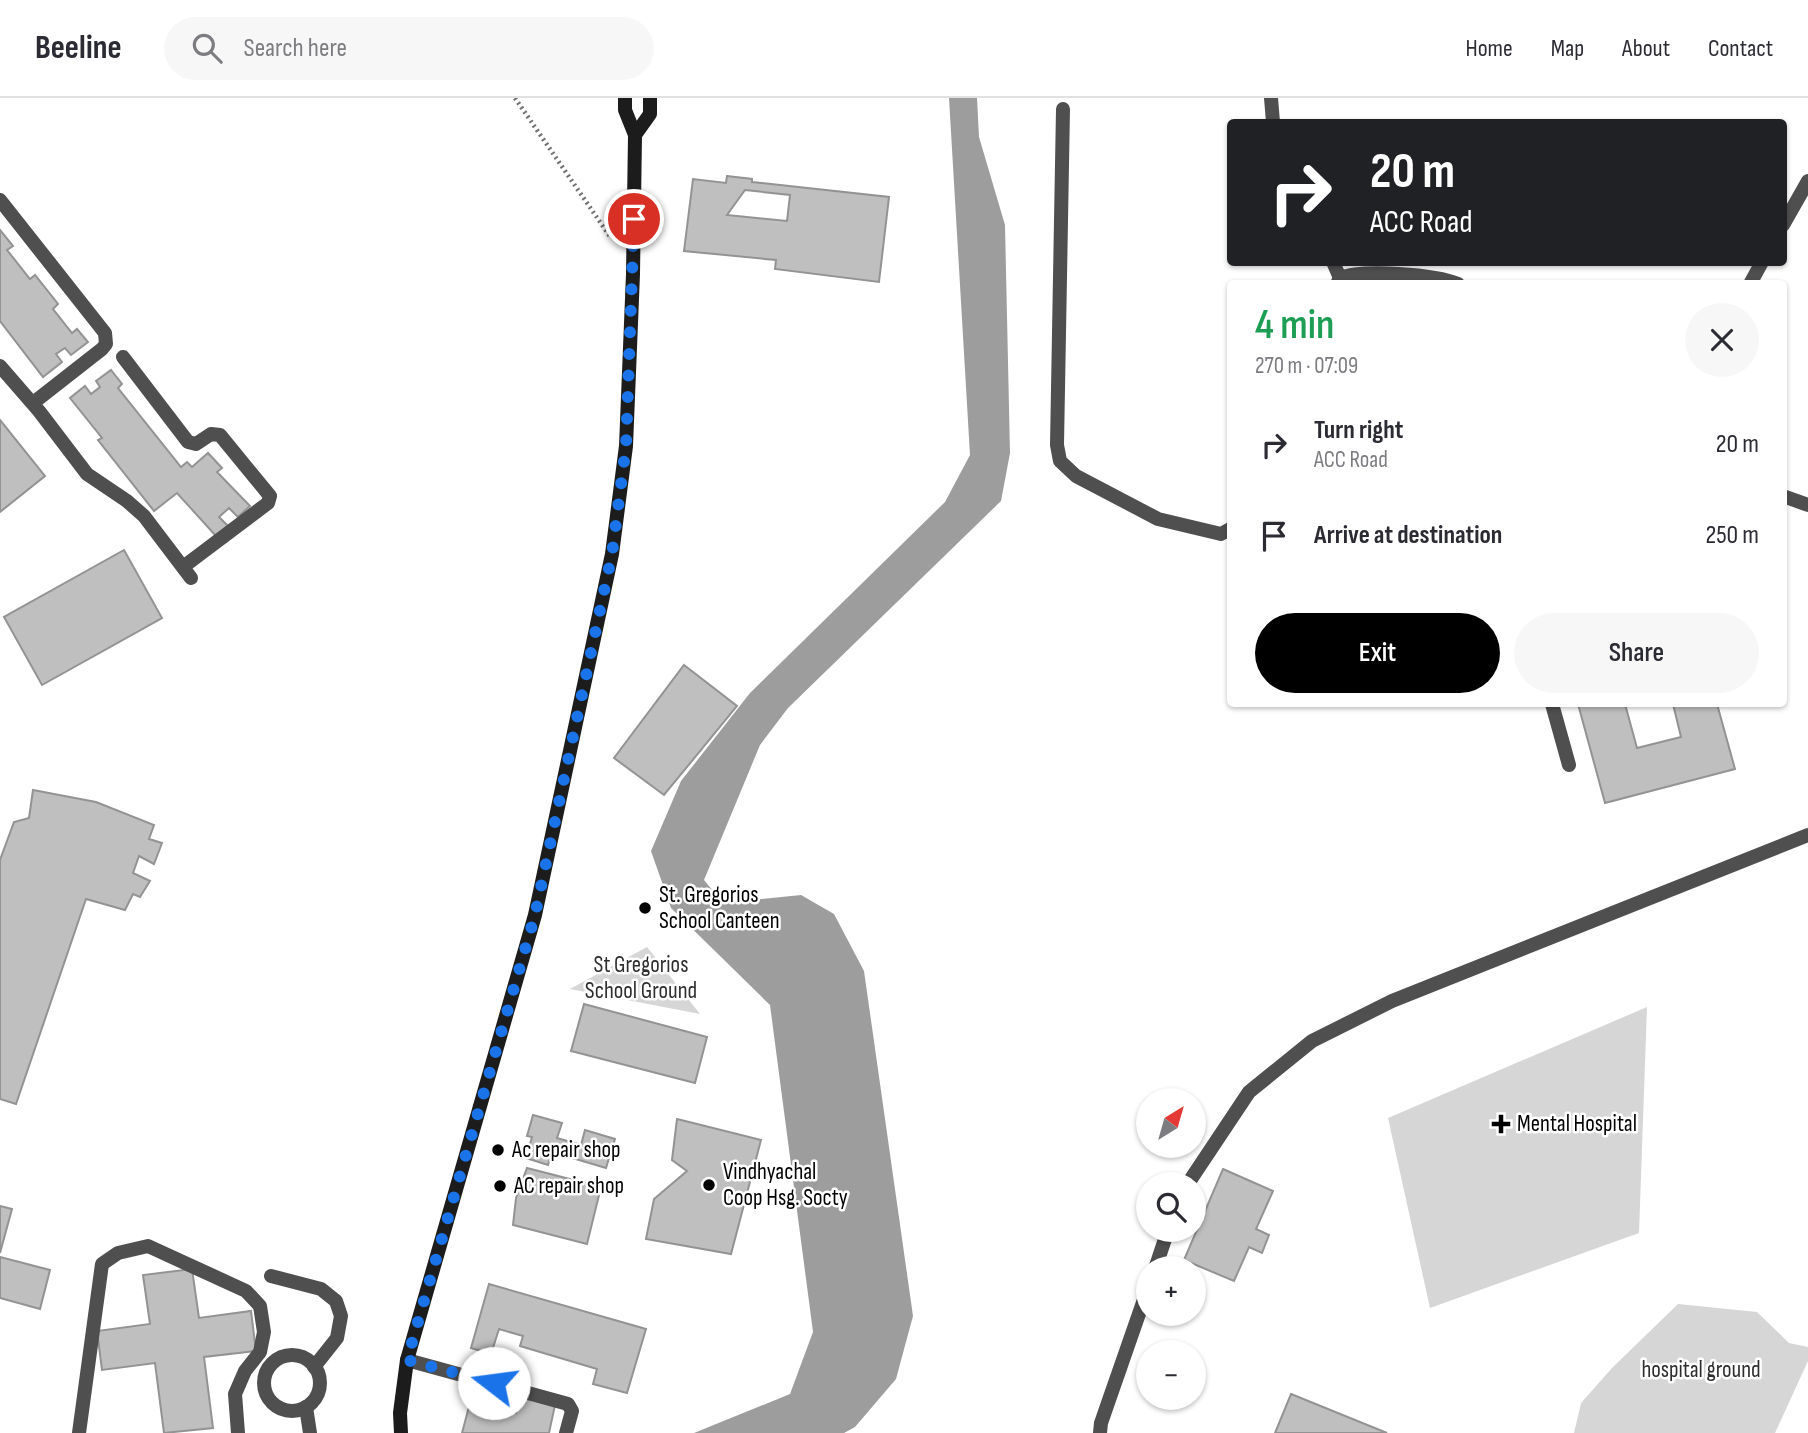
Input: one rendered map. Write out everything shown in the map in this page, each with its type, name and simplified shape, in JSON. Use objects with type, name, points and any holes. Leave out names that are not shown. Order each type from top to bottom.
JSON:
[{"type":"street","points":[[401,1433],[400,1413],[407,1360],[535,915],[612,554],[626,446],[633,274],[635,135],[625,110],[625,98]]},
{"type":"street","points":[[635,135],[650,114],[650,98]]},
{"type":"street","points":[[1271,98],[1273,119]]},
{"type":"street","points":[[1063,109],[1058,309],[1060,461],[1076,476],[1158,519],[1221,534],[1227,531]]},
{"type":"street","points":[[1787,218],[1808,181]]},
{"type":"street","points":[[0,200],[105,333],[106,338],[102,349],[33,403]]},
{"type":"street","points":[[1341,280],[1352,273],[1418,275],[1440,280]]},
{"type":"street","points":[[0,366],[33,403],[87,474],[145,516],[187,572],[268,503],[270,496],[220,435],[211,434],[196,444],[188,442],[124,358]]},
{"type":"street","points":[[1787,497],[1808,505]]},
{"type":"street","points":[[1553,707],[1569,765]]},
{"type":"street","points":[[1196,1172],[1249,1092],[1312,1041],[1392,1001],[1808,835]]},
{"type":"street","points":[[79,1433],[102,1264],[118,1253],[148,1247],[246,1290],[260,1306],[264,1332],[260,1352],[245,1371],[235,1394],[238,1433]]},
{"type":"street","points":[[271,1276],[321,1289],[337,1301],[341,1316],[337,1338],[314,1367]]},
{"type":"street","points":[[1100,1433],[1101,1423],[1136,1322]]},
{"type":"street","points":[[282,1356],[300,1356],[314,1367],[320,1384],[318,1393],[306,1407],[288,1410],[271,1401],[266,1394],[265,1376],[274,1360],[282,1356]]},
{"type":"street","points":[[407,1360],[568,1404],[572,1411],[566,1433]]},
{"type":"street","points":[[306,1407],[310,1433]]},
{"type":"path","points":[[515,98],[633,274]]},
{"type":"green space","name":"St Gregorios School Ground","points":[[647,947],[700,1014],[570,989]]},
{"type":"green space","points":[[1647,1007],[1639,1233],[1430,1308],[1388,1118]]},
{"type":"green space","name":"hospital ground","points":[[1678,1304],[1757,1312],[1789,1343],[1808,1347],[1808,1361],[1775,1433],[1574,1433],[1581,1403],[1612,1368]]},
{"type":"shaded area","points":[[949,98],[977,98],[979,137],[1005,225],[1010,453],[1001,501],[788,708],[760,745],[704,880],[723,903],[801,895],[834,914],[864,971],[913,1316],[896,1379],[855,1427],[844,1433],[694,1433],[790,1394],[813,1332],[770,1005],[671,908],[651,851],[681,781],[750,693],[945,502],[970,455]]},
{"type":"building","points":[[727,176],[752,179],[752,182],[889,197],[879,282],[775,269],[776,260],[684,251],[693,179],[726,183]],"holes":[[[745,190],[790,195],[787,221],[727,215]]]},
{"type":"building","points":[[0,230],[13,246],[7,250],[30,279],[35,275],[58,304],[53,309],[72,333],[77,329],[88,342],[71,355],[65,348],[56,354],[62,362],[43,377],[0,321]]},
{"type":"building","points":[[111,370],[122,384],[118,388],[181,467],[187,462],[192,467],[208,453],[222,468],[217,472],[250,506],[238,517],[229,508],[219,517],[228,526],[216,536],[177,493],[154,511],[98,440],[102,438],[70,398],[85,386],[91,394],[100,387],[96,381]]},
{"type":"building","points":[[0,420],[45,476],[0,512]]},
{"type":"building","points":[[124,550],[162,618],[42,685],[4,617]]},
{"type":"building","points":[[684,665],[737,706],[664,795],[614,758]]},
{"type":"building","points":[[1579,707],[1626,707],[1637,748],[1681,737],[1674,707],[1718,707],[1735,769],[1605,803]]},
{"type":"building","points":[[33,790],[96,802],[154,825],[149,839],[162,843],[154,864],[139,856],[133,873],[150,881],[140,897],[133,894],[125,910],[86,899],[16,1104],[0,1099],[0,860],[14,822],[29,818]]},
{"type":"building","points":[[584,1004],[707,1037],[695,1083],[571,1051]]},
{"type":"building","points":[[533,1115],[562,1123],[557,1138],[581,1145],[585,1130],[615,1139],[606,1168],[552,1152],[548,1165],[526,1158],[532,1137],[527,1136]]},
{"type":"building","name":"Vindhyachal Coop Hsg. Socty","points":[[677,1119],[761,1140],[731,1254],[646,1239],[654,1199],[687,1171],[672,1160]]},
{"type":"building","points":[[527,1168],[601,1187],[587,1244],[513,1225],[516,1198]]},
{"type":"building","points":[[1223,1169],[1273,1191],[1256,1229],[1269,1235],[1262,1253],[1249,1247],[1234,1281],[1206,1269],[1206,1256],[1186,1256],[1192,1242],[1206,1242],[1206,1209]]},
{"type":"building","points":[[0,1206],[12,1209],[0,1253]]},
{"type":"building","points":[[0,1257],[50,1270],[40,1309],[0,1298]]},
{"type":"building","points":[[192,1269],[199,1318],[251,1311],[256,1351],[204,1357],[213,1428],[164,1433],[155,1363],[102,1370],[97,1331],[150,1324],[143,1275]]},
{"type":"building","points":[[489,1284],[646,1329],[627,1393],[593,1384],[597,1369],[520,1346],[523,1336],[499,1329],[491,1354],[471,1348]]},
{"type":"building","points":[[475,1384],[499,1390],[494,1407],[516,1413],[522,1394],[555,1405],[549,1433],[462,1433]]},
{"type":"building","points":[[1291,1394],[1387,1433],[1275,1433]]},
{"type":"place","name":"St. Gregorios School Canteen","points":[[645,908]]},
{"type":"place","name":"Mental Hospital","points":[[1501,1124]]},
{"type":"place","name":"Ac repair shop","points":[[498,1150]]},
{"type":"place","name":"Vindhyachal Coop Hsg. Socty","points":[[709,1185]]},
{"type":"place","name":"AC repair shop","points":[[500,1186]]},
{"type":"route","points":[[494,1383],[407,1360],[535,915],[612,554],[626,446],[634,219]]}]
